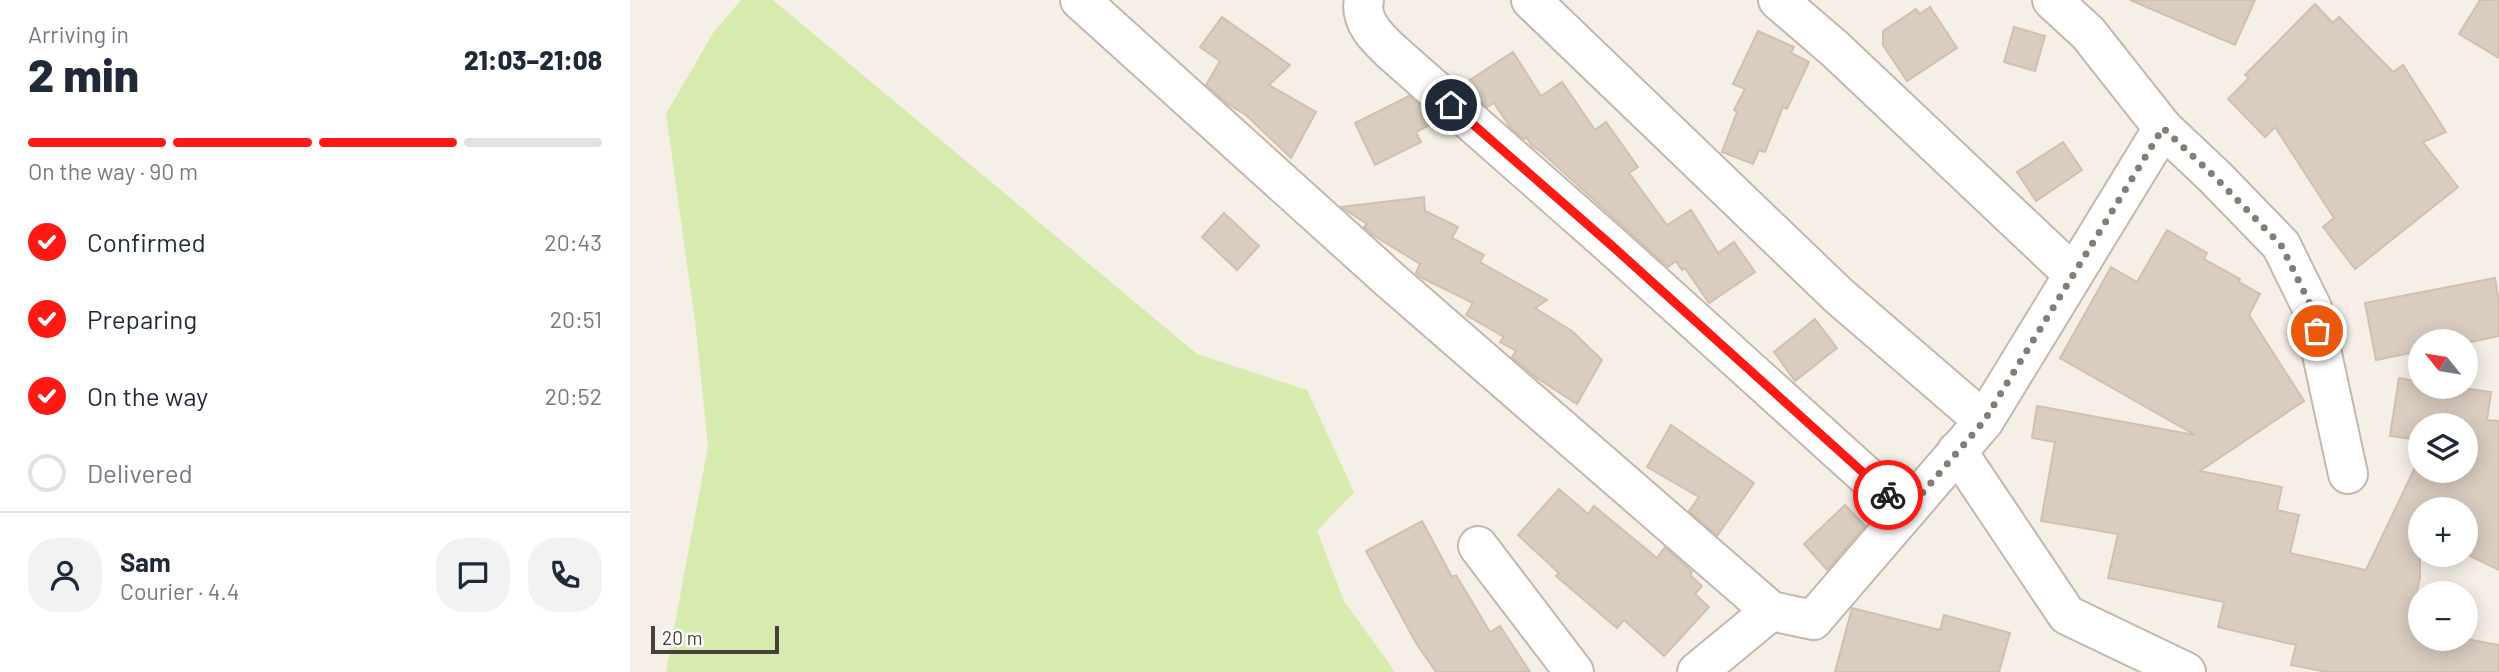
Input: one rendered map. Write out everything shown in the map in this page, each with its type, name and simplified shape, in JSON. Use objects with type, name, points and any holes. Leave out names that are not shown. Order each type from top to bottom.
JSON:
[{"type":"lane","points":[[1080,0],[1389,279],[1771,611],[1813,620],[1984,421],[2163,128]]},
{"type":"lane","points":[[1364,0],[1363,6],[1371,32],[1392,52],[1611,245],[1906,512]]},
{"type":"lane","points":[[1531,0],[1839,296],[1984,421]]},
{"type":"lane","points":[[1778,0],[1864,76],[2073,274]]},
{"type":"lane","points":[[2052,0],[2088,33],[2163,128],[2281,245],[2312,308],[2348,474]]},
{"type":"lane","points":[[1957,451],[2067,615],[2186,672]]},
{"type":"lane","points":[[1478,546],[1574,672]]},
{"type":"lane","points":[[1697,672],[1771,611]]},
{"type":"green space","points":[[741,0],[773,0],[1197,354],[1307,390],[1354,492],[1317,531],[1344,601],[1395,672],[666,672],[708,446],[695,321],[666,114],[713,33]]},
{"type":"building","points":[[2130,0],[2255,0],[2235,45]]},
{"type":"building","points":[[2480,0],[2499,0],[2499,58],[2459,34]]},
{"type":"building","points":[[2315,4],[2333,23],[2339,17],[2393,72],[2403,65],[2446,132],[2423,142],[2458,187],[2355,269],[2323,227],[2334,218],[2275,127],[2265,137],[2228,99],[2249,78],[2245,75]]},
{"type":"building","points":[[1930,7],[1957,48],[1907,81],[1883,45],[1883,31],[1916,9],[1920,14]]},
{"type":"building","points":[[1222,17],[1290,65],[1269,85],[1316,112],[1291,158],[1246,115],[1206,85],[1220,61],[1200,47]]},
{"type":"building","points":[[2014,27],[2045,36],[2035,71],[2004,62]]},
{"type":"building","points":[[1758,31],[1794,47],[1791,53],[1809,62],[1787,109],[1783,107],[1765,152],[1759,150],[1753,164],[1722,152],[1737,112],[1734,110],[1745,89],[1733,84]]},
{"type":"building","points":[[1513,52],[1541,96],[1562,82],[1595,130],[1606,122],[1638,167],[1629,173],[1667,225],[1691,210],[1718,253],[1734,242],[1755,272],[1709,303],[1685,268],[1682,270],[1676,261],[1668,267],[1532,146],[1526,137],[1524,139],[1510,127],[1494,103],[1487,107],[1462,85]]},
{"type":"building","points":[[1409,96],[1438,121],[1416,132],[1421,142],[1375,165],[1355,123]]},
{"type":"building","points":[[2063,142],[2082,170],[2036,201],[2017,172]]},
{"type":"building","points":[[1424,197],[1425,211],[1458,227],[1452,238],[1484,255],[1480,262],[1547,300],[1535,308],[1572,331],[1602,360],[1577,404],[1537,378],[1512,357],[1516,351],[1500,342],[1504,337],[1466,315],[1473,303],[1422,278],[1416,273],[1420,264],[1373,235],[1364,227],[1367,224],[1341,207]]},
{"type":"building","points":[[1224,213],[1259,246],[1237,270],[1202,237]]},
{"type":"building","points":[[2167,230],[2207,253],[2204,259],[2240,279],[2239,282],[2260,294],[2249,315],[2304,401],[2200,471],[2282,487],[2277,510],[2299,515],[2290,553],[2366,570],[2408,482],[2478,483],[2478,413],[2408,413],[2408,438],[2390,436],[2399,378],[2408,380],[2408,399],[2478,399],[2478,390],[2491,392],[2487,420],[2499,421],[2499,570],[2478,560],[2478,497],[2408,497],[2408,567],[2420,567],[2420,577],[2419,581],[2408,581],[2408,651],[2478,651],[2478,641],[2499,645],[2499,672],[2327,672],[2291,665],[2296,645],[2218,627],[2224,602],[2108,578],[2118,534],[2041,521],[2055,442],[2032,438],[2037,406],[2195,435],[2060,358],[2111,267],[2137,282]]},
{"type":"building","points":[[2495,278],[2499,303],[2499,336],[2478,340],[2478,329],[2408,329],[2408,353],[2376,360],[2365,303]]},
{"type":"building","points":[[1815,319],[1837,348],[1795,381],[1774,352]]},
{"type":"building","points":[[1671,425],[1754,483],[1717,536],[1689,511],[1699,497],[1647,467]]},
{"type":"building","points":[[1559,489],[1588,514],[1594,506],[1657,558],[1665,547],[1692,572],[1690,575],[1702,586],[1695,594],[1709,607],[1664,656],[1624,620],[1617,628],[1556,576],[1559,573],[1518,535]]},
{"type":"building","points":[[1845,505],[1865,526],[1827,570],[1804,544]]},
{"type":"building","points":[[1422,521],[1452,577],[1456,575],[1490,632],[1500,626],[1530,672],[1436,672],[1416,643],[1366,551]]},
{"type":"building","points":[[1852,608],[1940,630],[1944,615],[2010,633],[1999,672],[1835,672]]},
{"type":"way so far","points":[[1888,495],[1906,512],[1984,421],[2163,128],[2281,245],[2312,308],[2317,331]]},
{"type":"route","points":[[1451,105],[1888,495]]}]
